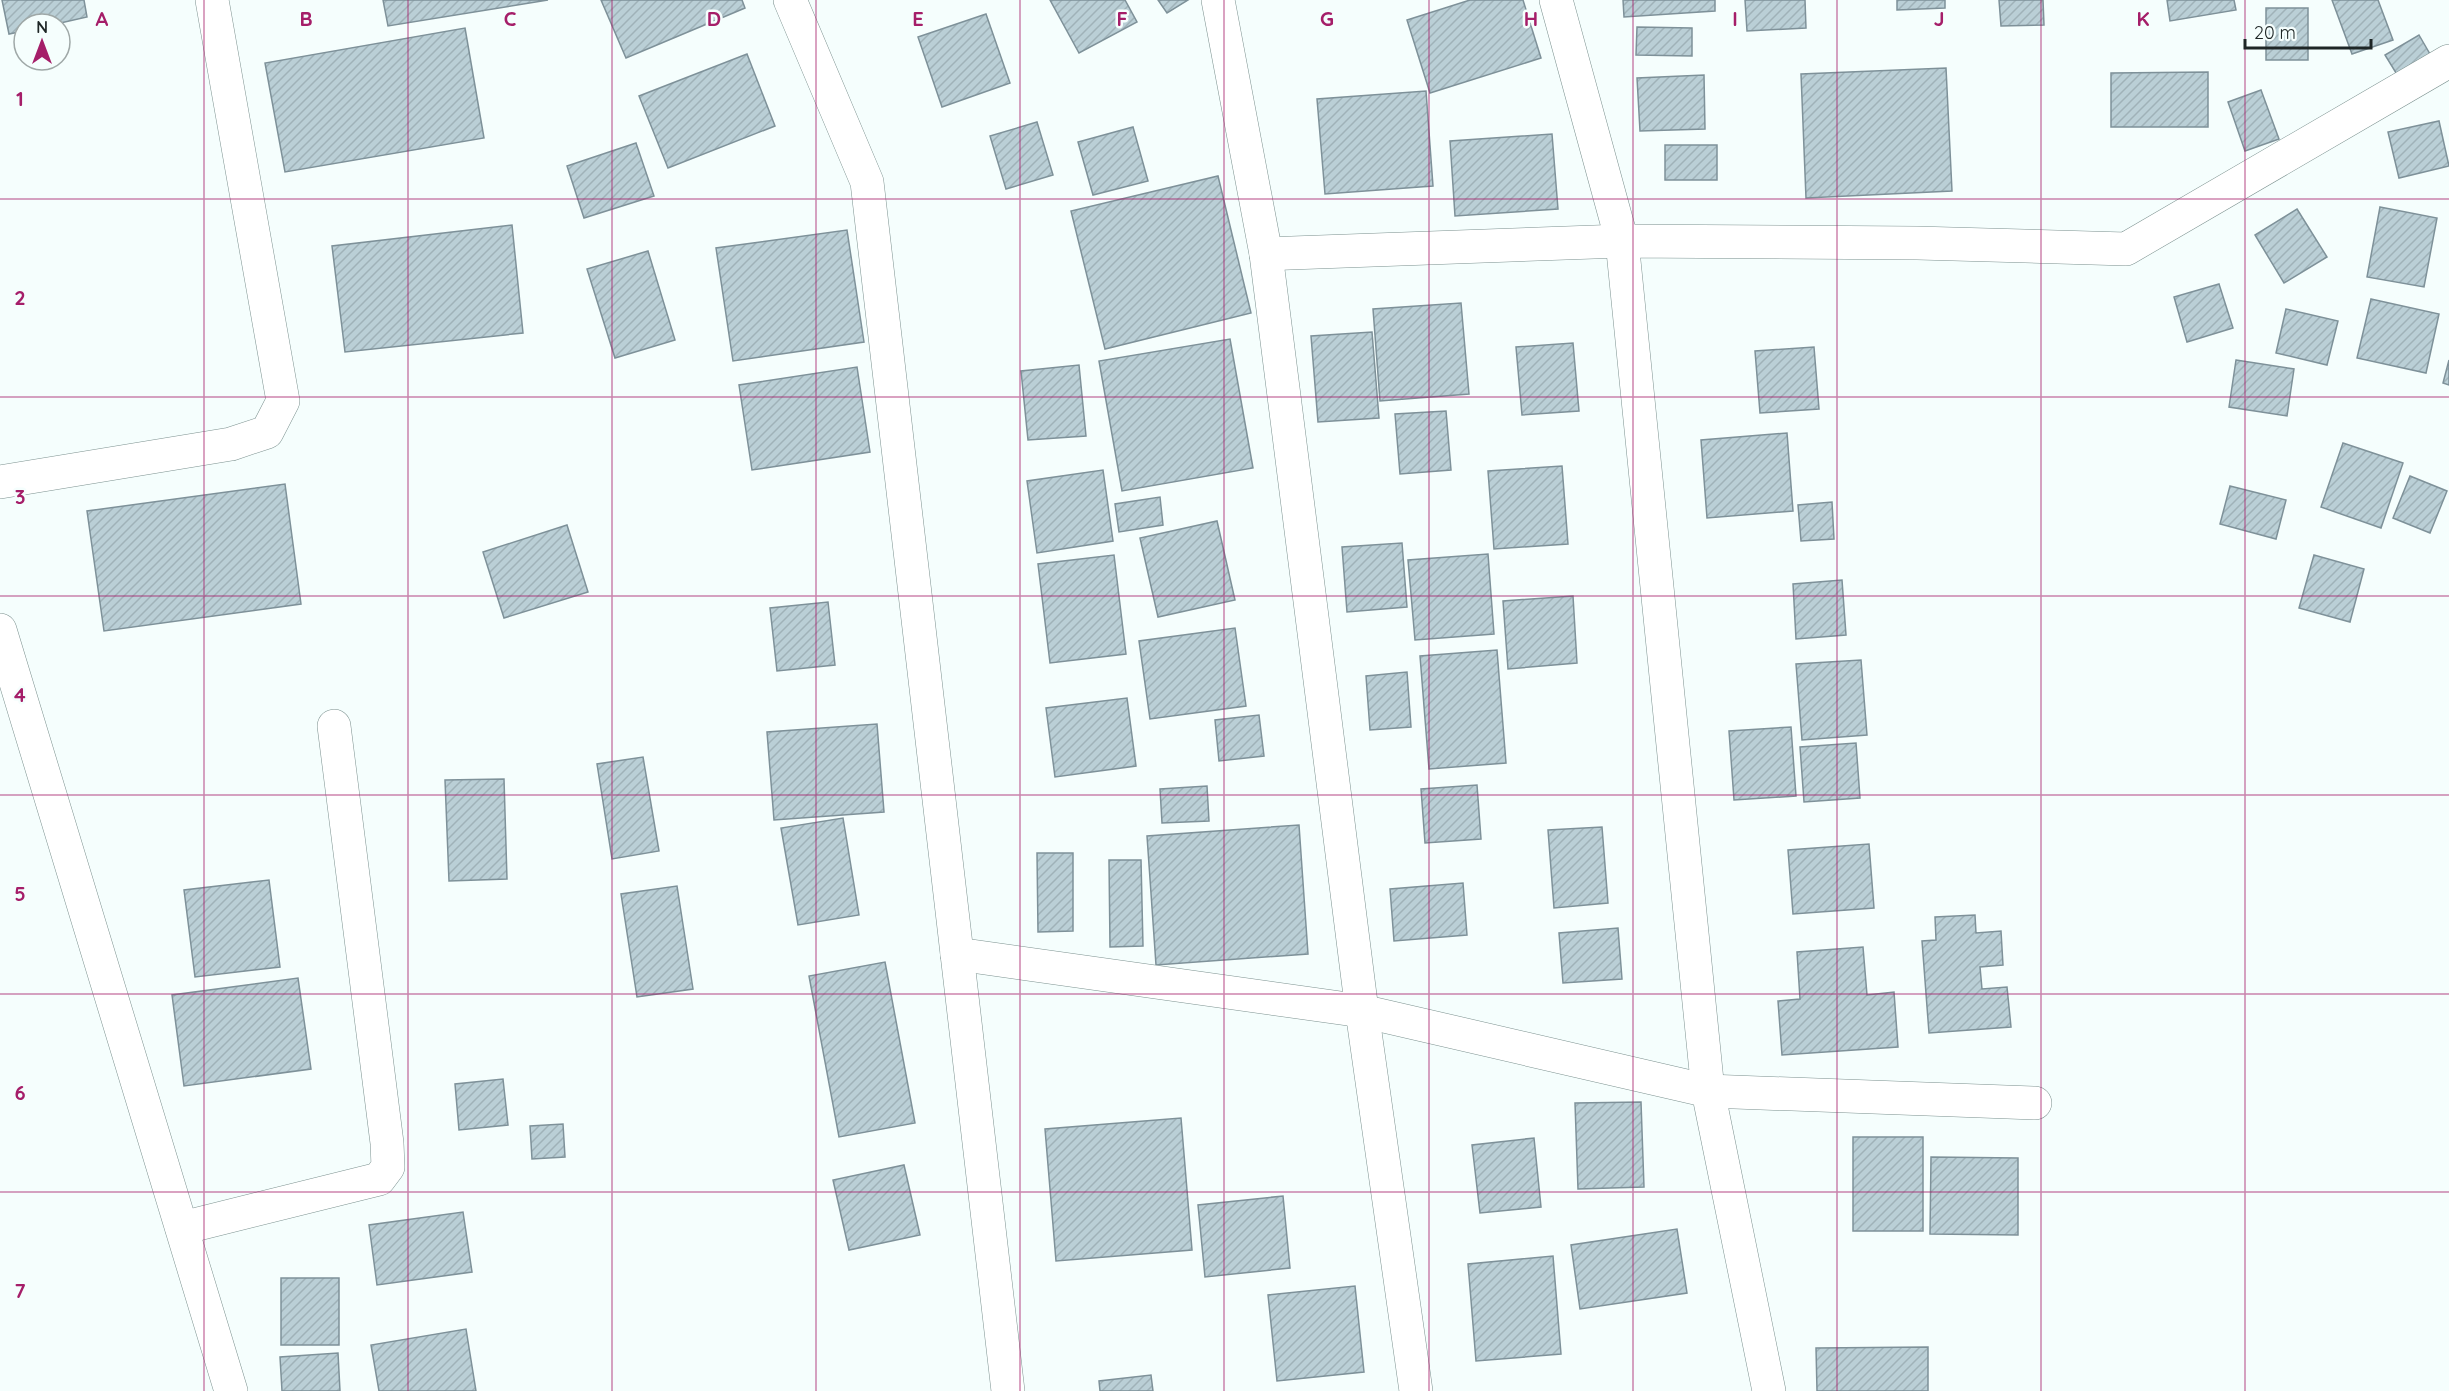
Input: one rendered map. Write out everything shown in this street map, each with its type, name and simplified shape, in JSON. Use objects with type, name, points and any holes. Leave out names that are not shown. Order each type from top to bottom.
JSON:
[{"type":"street","points":[[0,482],[231,444],[267,432],[283,401],[212,0]]},
{"type":"street","points":[[790,0],[867,182],[1008,1391]]},
{"type":"street","points":[[1218,0],[1266,254],[1362,1011],[1416,1391]]},
{"type":"street","points":[[1556,0],[1622,241],[1708,1091],[1769,1391]]},
{"type":"street","points":[[1266,254],[1622,241],[1917,243],[2126,249],[2449,61]]},
{"type":"street","points":[[0,630],[231,1391]]},
{"type":"street","points":[[182,1228],[379,1179],[388,1167],[387,1143],[334,726]]},
{"type":"street","points":[[957,954],[1362,1011],[1708,1091],[2035,1103]]},
{"type":"building","points":[[2,0],[84,0],[87,17],[72,20],[72,12],[12,12],[12,33],[9,34]]},
{"type":"building","points":[[383,0],[548,0],[388,26]]},
{"type":"building","points":[[601,0],[742,0],[745,8],[626,58]]},
{"type":"building","points":[[1050,0],[1125,0],[1137,22],[1079,53]]},
{"type":"building","points":[[1158,0],[1188,0],[1167,13]]},
{"type":"building","points":[[1470,0],[1523,0],[1541,58],[1430,93],[1407,20]]},
{"type":"building","points":[[1623,0],[1715,0],[1715,11],[1624,17]]},
{"type":"building","points":[[1745,0],[1805,0],[1806,28],[1747,31]]},
{"type":"building","points":[[1897,0],[1945,0],[1945,8],[1897,10]]},
{"type":"building","points":[[1999,0],[2043,0],[2044,25],[2001,26]]},
{"type":"building","points":[[2167,0],[2234,0],[2236,10],[2170,21]]},
{"type":"building","points":[[2332,0],[2378,0],[2393,40],[2352,54]]},
{"type":"building","points":[[2266,8],[2308,8],[2308,60],[2266,60]]},
{"type":"building","points":[[986,14],[1010,83],[942,107],[918,37]]},
{"type":"building","points":[[1637,27],[1692,28],[1692,56],[1636,55]]},
{"type":"building","points":[[465,28],[484,138],[285,172],[265,63]]},
{"type":"building","points":[[2419,35],[2434,61],[2401,81],[2385,55]]},
{"type":"building","points":[[747,54],[775,126],[668,168],[639,96]]},
{"type":"building","points":[[1946,68],[1952,191],[1806,198],[1801,74]]},
{"type":"building","points":[[2208,72],[2208,127],[2111,127],[2111,73]]},
{"type":"building","points":[[1704,75],[1705,129],[1640,131],[1637,78]]},
{"type":"building","points":[[2261,90],[2279,139],[2245,151],[2228,102]]},
{"type":"building","points":[[1426,91],[1433,186],[1325,194],[1317,99]]},
{"type":"building","points":[[2439,121],[2449,166],[2399,178],[2388,132]]},
{"type":"building","points":[[1037,122],[1053,175],[1006,189],[990,136]]},
{"type":"building","points":[[1133,127],[1148,181],[1093,195],[1078,142]]},
{"type":"building","points":[[1552,134],[1558,209],[1455,216],[1450,141]]},
{"type":"building","points":[[636,143],[654,196],[584,218],[567,166]]},
{"type":"building","points":[[1665,145],[1717,145],[1717,180],[1665,180]]},
{"type":"building","points":[[1218,176],[1251,313],[1105,349],[1071,211]]},
{"type":"building","points":[[2380,207],[2437,218],[2424,287],[2367,277]]},
{"type":"building","points":[[2297,209],[2327,257],[2284,283],[2255,235]]},
{"type":"building","points":[[512,225],[523,333],[345,352],[332,246]]},
{"type":"building","points":[[847,230],[864,342],[733,361],[716,248]]},
{"type":"building","points":[[648,251],[675,340],[615,358],[587,269]]},
{"type":"building","points":[[2219,284],[2233,328],[2187,342],[2174,297]]},
{"type":"building","points":[[2371,299],[2439,314],[2426,373],[2357,358]]},
{"type":"building","points":[[1461,303],[1469,394],[1380,401],[1373,309]]},
{"type":"building","points":[[2286,309],[2338,321],[2327,365],[2276,353]]},
{"type":"building","points":[[1372,332],[1379,418],[1318,422],[1311,336]]},
{"type":"building","points":[[1230,339],[1253,468],[1122,491],[1099,361]]},
{"type":"building","points":[[1573,343],[1579,411],[1522,415],[1516,347]]},
{"type":"building","points":[[1814,347],[1819,409],[1760,413],[1755,351]]},
{"type":"building","points":[[2236,360],[2294,369],[2287,416],[2229,407]]},
{"type":"building","points":[[2449,360],[2449,385],[2443,383]]},
{"type":"building","points":[[1079,365],[1086,436],[1028,440],[1021,371]]},
{"type":"building","points":[[857,367],[870,452],[752,470],[739,385]]},
{"type":"building","points":[[1446,411],[1451,470],[1400,474],[1395,414]]},
{"type":"building","points":[[1787,433],[1793,511],[1707,518],[1701,440]]},
{"type":"building","points":[[2343,443],[2403,463],[2381,528],[2321,507]]},
{"type":"building","points":[[1562,466],[1568,544],[1494,549],[1488,471]]},
{"type":"building","points":[[1103,470],[1113,541],[1037,553],[1027,481]]},
{"type":"building","points":[[2410,476],[2447,491],[2430,533],[2393,518]]},
{"type":"building","points":[[285,484],[301,604],[104,631],[87,511]]},
{"type":"building","points":[[2230,486],[2286,500],[2276,539],[2220,524]]},
{"type":"building","points":[[1160,497],[1163,525],[1119,532],[1115,504]]},
{"type":"building","points":[[1832,502],[1834,539],[1801,541],[1798,505]]},
{"type":"building","points":[[1217,521],[1235,600],[1158,617],[1140,538]]},
{"type":"building","points":[[567,525],[588,592],[504,618],[483,552]]},
{"type":"building","points":[[1402,543],[1407,607],[1347,612],[1342,547]]},
{"type":"building","points":[[1488,554],[1494,634],[1415,640],[1408,560]]},
{"type":"building","points":[[1114,555],[1126,654],[1050,663],[1038,564]]},
{"type":"building","points":[[2314,555],[2364,569],[2350,622],[2299,608]]},
{"type":"building","points":[[1842,580],[1846,635],[1796,639],[1793,584]]},
{"type":"building","points":[[1573,596],[1577,663],[1508,669],[1503,601]]},
{"type":"building","points":[[828,602],[835,665],[777,671],[770,608]]},
{"type":"building","points":[[1235,628],[1246,706],[1150,719],[1139,641]]},
{"type":"building","points":[[1497,650],[1506,763],[1429,769],[1420,656]]},
{"type":"building","points":[[1861,660],[1867,735],[1802,740],[1796,664]]},
{"type":"building","points":[[1407,672],[1411,727],[1370,730],[1366,676]]},
{"type":"building","points":[[1127,698],[1136,766],[1055,777],[1046,708]]},
{"type":"building","points":[[1259,715],[1264,756],[1219,761],[1215,720]]},
{"type":"building","points":[[877,724],[884,812],[774,820],[767,732]]},
{"type":"building","points":[[1791,727],[1796,796],[1734,800],[1729,731]]},
{"type":"building","points":[[1856,743],[1860,798],[1804,802],[1800,747]]},
{"type":"building","points":[[643,757],[659,851],[612,859],[597,764]]},
{"type":"building","points":[[504,779],[507,879],[449,881],[445,780]]},
{"type":"building","points":[[1477,785],[1481,839],[1425,843],[1421,789]]},
{"type":"building","points":[[1207,786],[1209,821],[1162,823],[1160,789]]},
{"type":"building","points":[[843,818],[859,915],[798,925],[781,828]]},
{"type":"building","points":[[1299,825],[1308,954],[1156,965],[1147,836]]},
{"type":"building","points":[[1602,827],[1608,903],[1554,908],[1548,830]]},
{"type":"building","points":[[1869,844],[1874,908],[1793,914],[1788,850]]},
{"type":"building","points":[[1037,853],[1073,853],[1073,931],[1038,932]]},
{"type":"building","points":[[1109,860],[1141,860],[1143,946],[1110,947]]},
{"type":"building","points":[[269,880],[280,967],[195,977],[184,890]]},
{"type":"building","points":[[1463,883],[1467,935],[1394,941],[1390,889]]},
{"type":"building","points":[[677,886],[693,989],[637,997],[621,894]]},
{"type":"building","points":[[1975,915],[1976,933],[2001,931],[2003,965],[1980,967],[1982,989],[2007,987],[2011,1027],[1929,1033],[1922,941],[1936,940],[1935,917]]},
{"type":"building","points":[[1618,928],[1622,979],[1563,983],[1559,933]]},
{"type":"building","points":[[1863,947],[1867,995],[1894,992],[1898,1047],[1782,1055],[1778,1001],[1800,999],[1797,952]]},
{"type":"building","points":[[885,962],[915,1123],[839,1137],[809,976]]},
{"type":"building","points":[[298,978],[311,1069],[184,1086],[172,995]]},
{"type":"building","points":[[503,1079],[508,1125],[459,1130],[455,1084]]},
{"type":"building","points":[[1641,1102],[1644,1187],[1578,1189],[1575,1103]]},
{"type":"building","points":[[1181,1118],[1192,1250],[1056,1261],[1045,1129]]},
{"type":"building","points":[[563,1124],[565,1157],[532,1159],[530,1126]]},
{"type":"building","points":[[1853,1137],[1923,1137],[1923,1231],[1853,1231]]},
{"type":"building","points":[[1534,1138],[1541,1207],[1480,1213],[1472,1145]]},
{"type":"building","points":[[1931,1157],[2018,1158],[2018,1235],[1930,1234]]},
{"type":"building","points":[[904,1165],[920,1235],[849,1250],[833,1180]]},
{"type":"building","points":[[1283,1196],[1290,1268],[1205,1277],[1198,1205]]},
{"type":"building","points":[[463,1212],[472,1272],[377,1285],[369,1225]]},
{"type":"building","points":[[1677,1229],[1687,1293],[1580,1309],[1571,1245]]},
{"type":"building","points":[[1553,1256],[1561,1354],[1476,1361],[1468,1264]]},
{"type":"building","points":[[281,1278],[339,1278],[339,1345],[281,1345]]},
{"type":"building","points":[[1355,1286],[1364,1372],[1277,1381],[1268,1295]]},
{"type":"building","points":[[466,1329],[476,1391],[379,1391],[371,1345]]},
{"type":"building","points":[[1928,1347],[1928,1391],[1817,1391],[1816,1348]]},
{"type":"building","points":[[338,1353],[340,1391],[282,1391],[280,1357]]},
{"type":"building","points":[[1151,1375],[1153,1391],[1100,1391],[1099,1381]]}]
